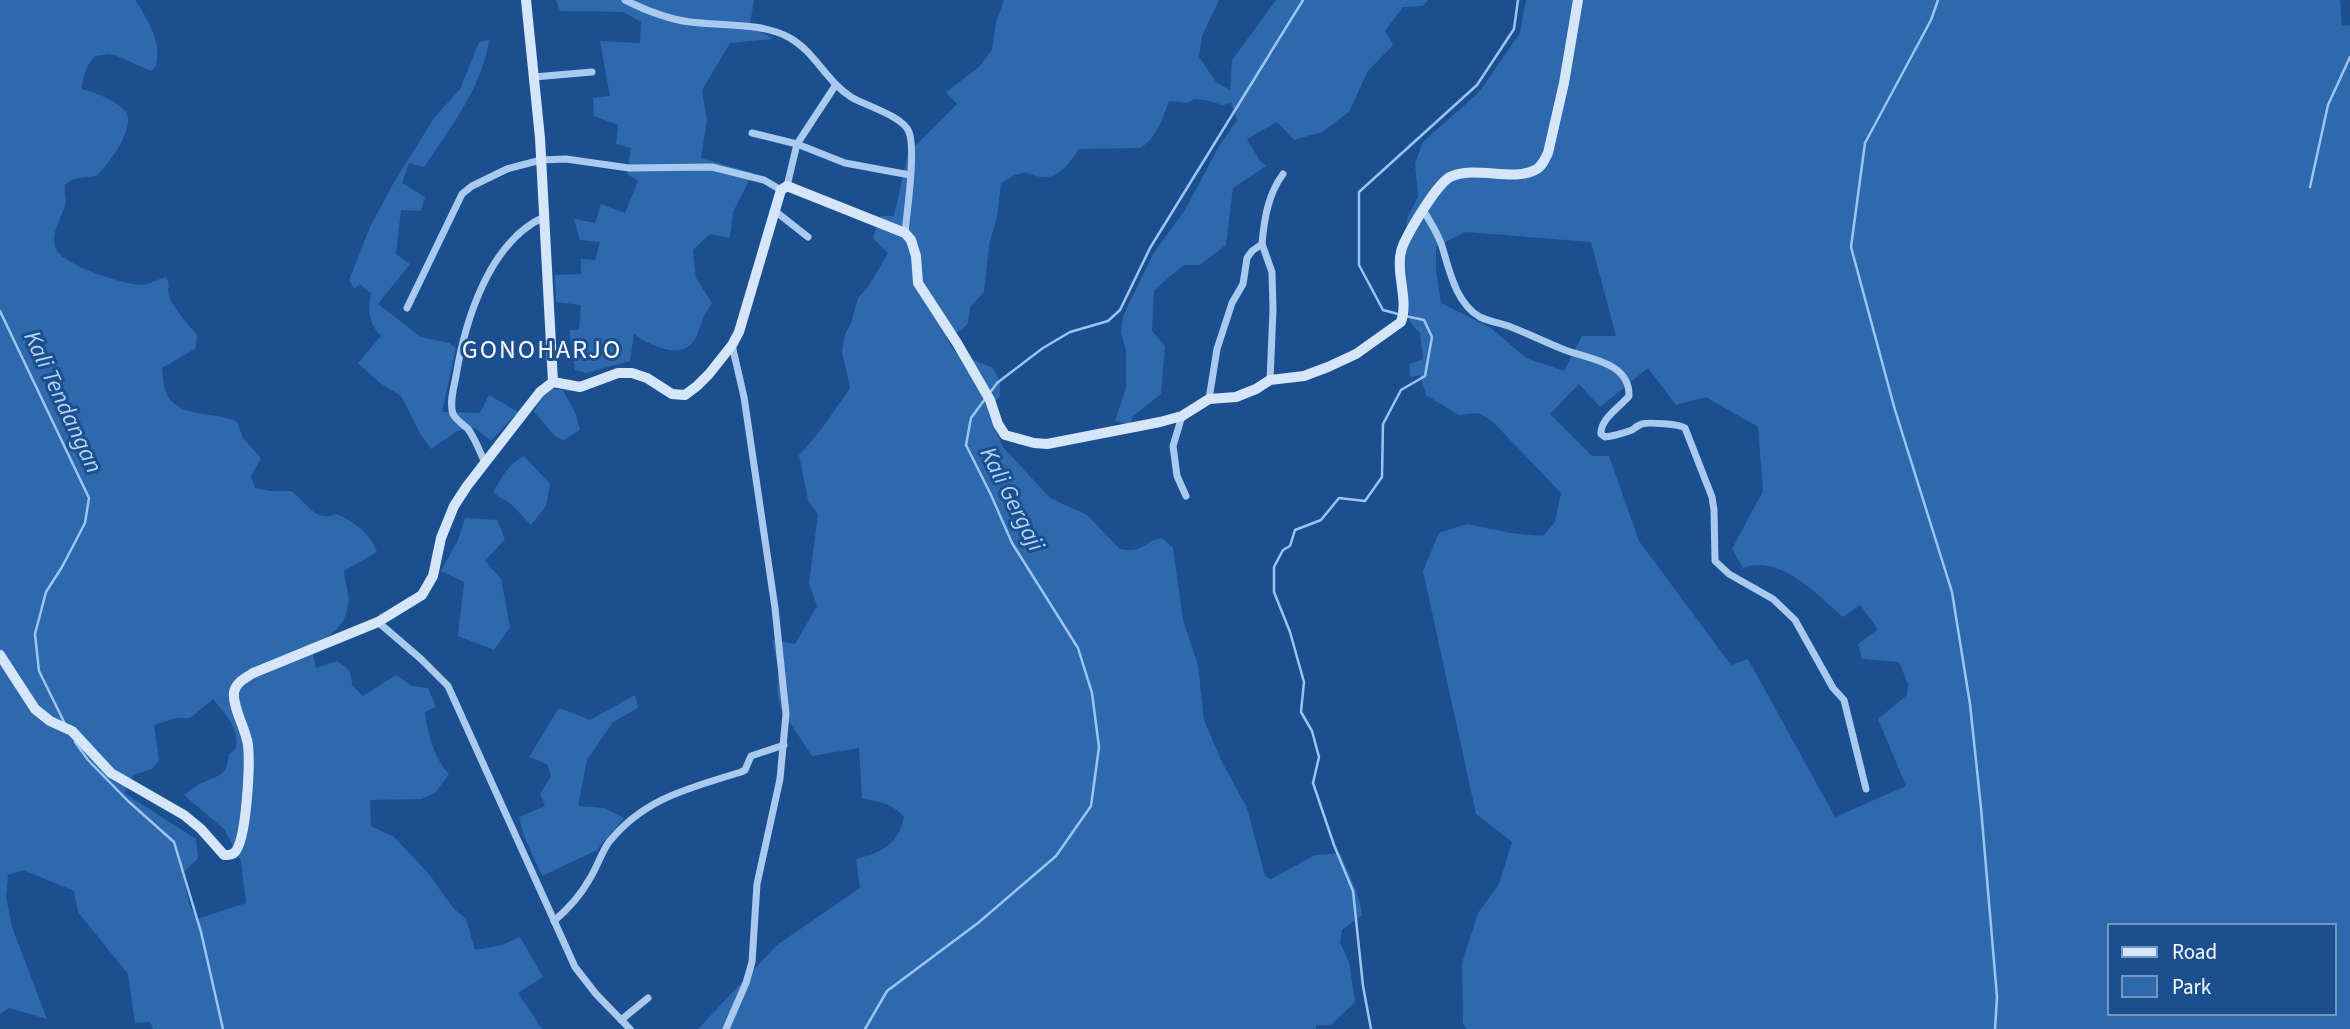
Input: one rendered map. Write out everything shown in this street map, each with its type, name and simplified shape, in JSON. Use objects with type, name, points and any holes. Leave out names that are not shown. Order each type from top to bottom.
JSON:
[{"type":"street","points":[[526,0],[541,160],[553,382]]},
{"type":"street","points":[[625,0],[680,20],[755,28],[790,37],[813,58],[835,86],[906,126],[911,139],[905,233]]},
{"type":"street","points":[[407,309],[462,194],[472,186],[507,169],[541,160],[581,160],[629,168],[712,167],[764,180],[905,233],[911,240],[916,256],[918,283],[957,343],[1005,435],[1047,444],[1160,422],[1182,416],[1209,399],[1236,397],[1270,380],[1304,376],[1356,354],[1394,328],[1403,315],[1400,256],[1403,244],[1423,210],[1448,178],[1461,174],[1522,173],[1536,170],[1543,163],[1548,153],[1564,83],[1578,0]]},
{"type":"street","points":[[534,76],[592,72]]},
{"type":"street","points":[[0,655],[35,709],[50,721],[69,730],[111,773],[184,815],[201,829],[224,855],[233,854],[241,841],[249,764],[246,733],[234,694],[238,683],[253,673],[378,622],[413,603],[422,595],[433,576],[447,522],[467,486],[540,392],[553,382],[580,387],[618,373],[632,373],[647,378],[671,394],[685,395],[698,386],[732,345],[747,310],[797,144],[835,86]]},
{"type":"street","points":[[752,133],[797,144],[845,163],[910,175]]},
{"type":"street","points":[[1270,380],[1272,272],[1262,244],[1268,205],[1283,174]]},
{"type":"street","points":[[1423,210],[1436,231],[1458,290],[1471,310],[1483,319],[1509,326],[1564,350],[1597,358],[1621,375],[1628,387],[1629,396],[1601,426],[1601,434],[1610,436],[1642,424],[1674,424],[1685,428],[1712,497],[1715,561],[1729,574],[1773,599],[1795,620],[1833,688],[1844,700],[1866,789]]},
{"type":"street","points":[[775,211],[808,237]]},
{"type":"street","points":[[485,463],[469,431],[452,412],[460,355],[478,298],[502,252],[518,234],[544,217]]},
{"type":"street","points":[[1209,399],[1217,349],[1232,303],[1243,284],[1247,258],[1262,244]]},
{"type":"street","points":[[726,1029],[752,962],[757,884],[776,797],[784,745],[786,706],[775,608],[744,397],[732,345]]},
{"type":"street","points":[[1182,416],[1173,446],[1177,476],[1186,496]]},
{"type":"street","points":[[378,622],[442,678],[455,697],[581,976],[630,1029]]},
{"type":"street","points":[[554,921],[569,907],[589,880],[608,843],[649,806],[677,792],[741,772],[745,770],[751,756],[784,745]]},
{"type":"street","points":[[621,1020],[648,998]]},
{"type":"green space","points":[[0,0],[135,0],[149,23],[155,40],[156,66],[151,71],[109,54],[95,56],[90,63],[82,89],[109,99],[122,108],[128,118],[128,125],[112,157],[96,176],[76,179],[65,185],[66,203],[55,231],[55,247],[59,254],[80,267],[132,284],[144,285],[166,277],[174,306],[197,335],[195,349],[162,368],[165,390],[170,399],[186,410],[237,422],[243,438],[261,458],[251,476],[255,488],[291,491],[316,514],[336,514],[355,524],[374,545],[377,552],[344,571],[348,593],[347,612],[330,635],[311,647],[316,668],[337,661],[349,671],[352,685],[363,696],[396,675],[412,686],[428,688],[436,707],[425,712],[430,736],[439,761],[449,774],[435,793],[421,799],[370,800],[371,826],[394,837],[429,874],[453,908],[466,919],[475,950],[502,945],[520,937],[543,977],[518,993],[542,1029],[153,1029],[150,1022],[135,1023],[128,974],[78,912],[74,891],[23,870],[8,875],[6,897],[12,927],[47,1019],[9,1008],[0,1014]],"holes":[[[213,699],[233,727],[236,748],[229,754],[222,773],[184,795],[224,829],[241,861],[246,903],[197,919],[189,903],[183,873],[198,858],[196,839],[124,793],[133,775],[152,769],[159,760],[154,725],[176,718],[190,718]]]},
{"type":"green space","points":[[556,0],[754,0],[750,25],[773,39],[730,43],[702,90],[707,120],[701,158],[753,173],[733,212],[730,238],[710,234],[693,250],[696,278],[712,303],[695,339],[689,346],[674,350],[648,343],[634,334],[630,361],[586,373],[575,370],[569,330],[579,330],[581,305],[556,302],[555,275],[581,274],[581,259],[595,260],[600,242],[580,240],[574,219],[595,223],[601,204],[625,213],[638,181],[627,174],[631,148],[616,144],[618,125],[594,116],[593,98],[610,96],[600,41],[640,43],[641,22],[623,12],[560,11]]},
{"type":"green space","points":[[1004,0],[1219,0],[1202,36],[1199,57],[1216,82],[1230,90],[1232,60],[1276,0],[1428,0],[1423,6],[1403,7],[1385,31],[1393,45],[1368,71],[1349,112],[1322,132],[1294,140],[1277,122],[1247,139],[1266,166],[1233,188],[1226,245],[1200,265],[1184,265],[1154,290],[1152,331],[1165,346],[1161,394],[1132,417],[1131,425],[1115,421],[1126,388],[1126,351],[1121,332],[1123,316],[1153,254],[1185,210],[1219,146],[1237,120],[1231,103],[1223,105],[1194,99],[1187,103],[1169,101],[1155,134],[1140,148],[1079,149],[1056,174],[1043,177],[1025,172],[1001,183],[997,217],[989,245],[984,292],[970,307],[968,323],[962,330],[946,337],[955,352],[993,368],[1000,381],[1000,396],[988,412],[1003,447],[1050,498],[1087,515],[1120,549],[1139,549],[1162,538],[1173,548],[1183,620],[1198,665],[1204,720],[1221,760],[1247,808],[1265,876],[1271,879],[1315,855],[1340,853],[1356,891],[1362,915],[1342,930],[1340,943],[1349,962],[1355,1002],[1331,1025],[1316,1025],[1316,1029],[698,1029],[777,945],[860,888],[856,859],[888,846],[902,826],[904,817],[895,809],[862,798],[859,748],[812,756],[781,709],[777,691],[779,672],[772,640],[795,644],[817,606],[809,583],[818,514],[808,500],[799,455],[820,431],[850,388],[842,352],[845,334],[858,298],[868,287],[888,253],[873,238],[880,216],[894,216],[908,153],[957,104],[946,92],[979,67],[992,50],[996,22]]},
{"type":"green space","points":[[1526,0],[2340,0],[2342,26],[2350,25],[2350,1029],[1467,1029],[1463,1024],[1462,963],[1478,913],[1499,884],[1512,842],[1476,814],[1423,571],[1439,533],[1467,524],[1543,536],[1555,522],[1561,493],[1492,421],[1478,413],[1459,415],[1426,395],[1420,375],[1410,377],[1409,364],[1423,359],[1420,333],[1410,322],[1405,265],[1407,218],[1418,197],[1415,163],[1423,142],[1479,92],[1520,33]],"holes":[[[1465,232],[1591,242],[1616,336],[1582,336],[1564,371],[1526,358],[1491,328],[1441,303],[1436,271],[1436,247]],[[1648,368],[1676,405],[1706,397],[1758,427],[1763,491],[1732,549],[1743,568],[1757,565],[1784,571],[1810,588],[1843,617],[1860,605],[1878,629],[1858,644],[1862,659],[1899,662],[1908,684],[1907,695],[1878,719],[1906,786],[1835,817],[1748,659],[1731,665],[1639,541],[1609,456],[1592,456],[1550,414],[1579,384],[1600,407]]]},
{"type":"green space","points":[[489,40],[480,75],[454,122],[424,167],[409,163],[402,183],[425,197],[421,211],[401,210],[396,254],[410,264],[378,304],[421,337],[449,343],[456,348],[442,412],[480,413],[489,395],[518,412],[491,441],[475,428],[457,431],[431,449],[401,396],[380,383],[358,363],[381,336],[370,316],[371,294],[360,284],[354,289],[349,280],[370,227],[393,184],[434,118],[460,89],[479,42]]},
{"type":"green space","points":[[551,389],[563,390],[576,415],[580,430],[564,440],[556,437],[534,412],[541,397]]},
{"type":"green space","points":[[524,456],[550,484],[546,506],[531,525],[510,503],[493,493],[509,467]]},
{"type":"green space","points":[[465,518],[497,520],[505,539],[485,561],[501,579],[510,627],[494,650],[458,636],[464,582],[441,571],[458,540]]},
{"type":"green space","points":[[635,695],[638,708],[613,722],[587,760],[578,806],[604,808],[624,818],[597,850],[542,876],[524,836],[519,817],[545,806],[540,794],[551,776],[547,764],[529,757],[559,708],[590,720]]},
{"type":"waterway","name":"Kali Gergaji","points":[[989,394],[997,383],[1043,348],[1070,332],[1108,321],[1120,310],[1150,248],[1303,0]]},
{"type":"waterway","points":[[1398,314],[1383,310],[1359,265],[1359,192],[1477,85],[1514,29],[1518,0]]},
{"type":"waterway","points":[[1938,0],[1931,20],[1865,143],[1851,247],[1895,410],[1952,592],[1970,704],[1981,808],[1997,997],[1995,1029]]},
{"type":"waterway","points":[[2310,187],[2328,105],[2350,57]]},
{"type":"waterway","name":"Kali Tendangan","points":[[0,311],[89,498],[85,523],[46,592],[35,634],[39,671],[65,724]]},
{"type":"waterway","points":[[1371,1029],[1363,986],[1353,891],[1313,783],[1319,757],[1312,731],[1301,712],[1304,682],[1290,632],[1274,592],[1274,567],[1283,550],[1290,546],[1295,530],[1321,520],[1339,498],[1365,501],[1382,477],[1383,424],[1401,390],[1425,376],[1432,337],[1424,320],[1405,316]]},
{"type":"waterway","name":"Kali Gergaji","points":[[865,1029],[887,991],[978,923],[1056,856],[1091,806],[1099,747],[1092,693],[1078,648],[1012,543],[966,445],[971,418],[985,399]]},
{"type":"waterway","name":"Kali Tendangan","points":[[75,742],[88,760],[128,801],[174,842],[201,932],[223,1029]]},
{"type":"district","name":"GONOHARJO","points":[[542,349]]}]
